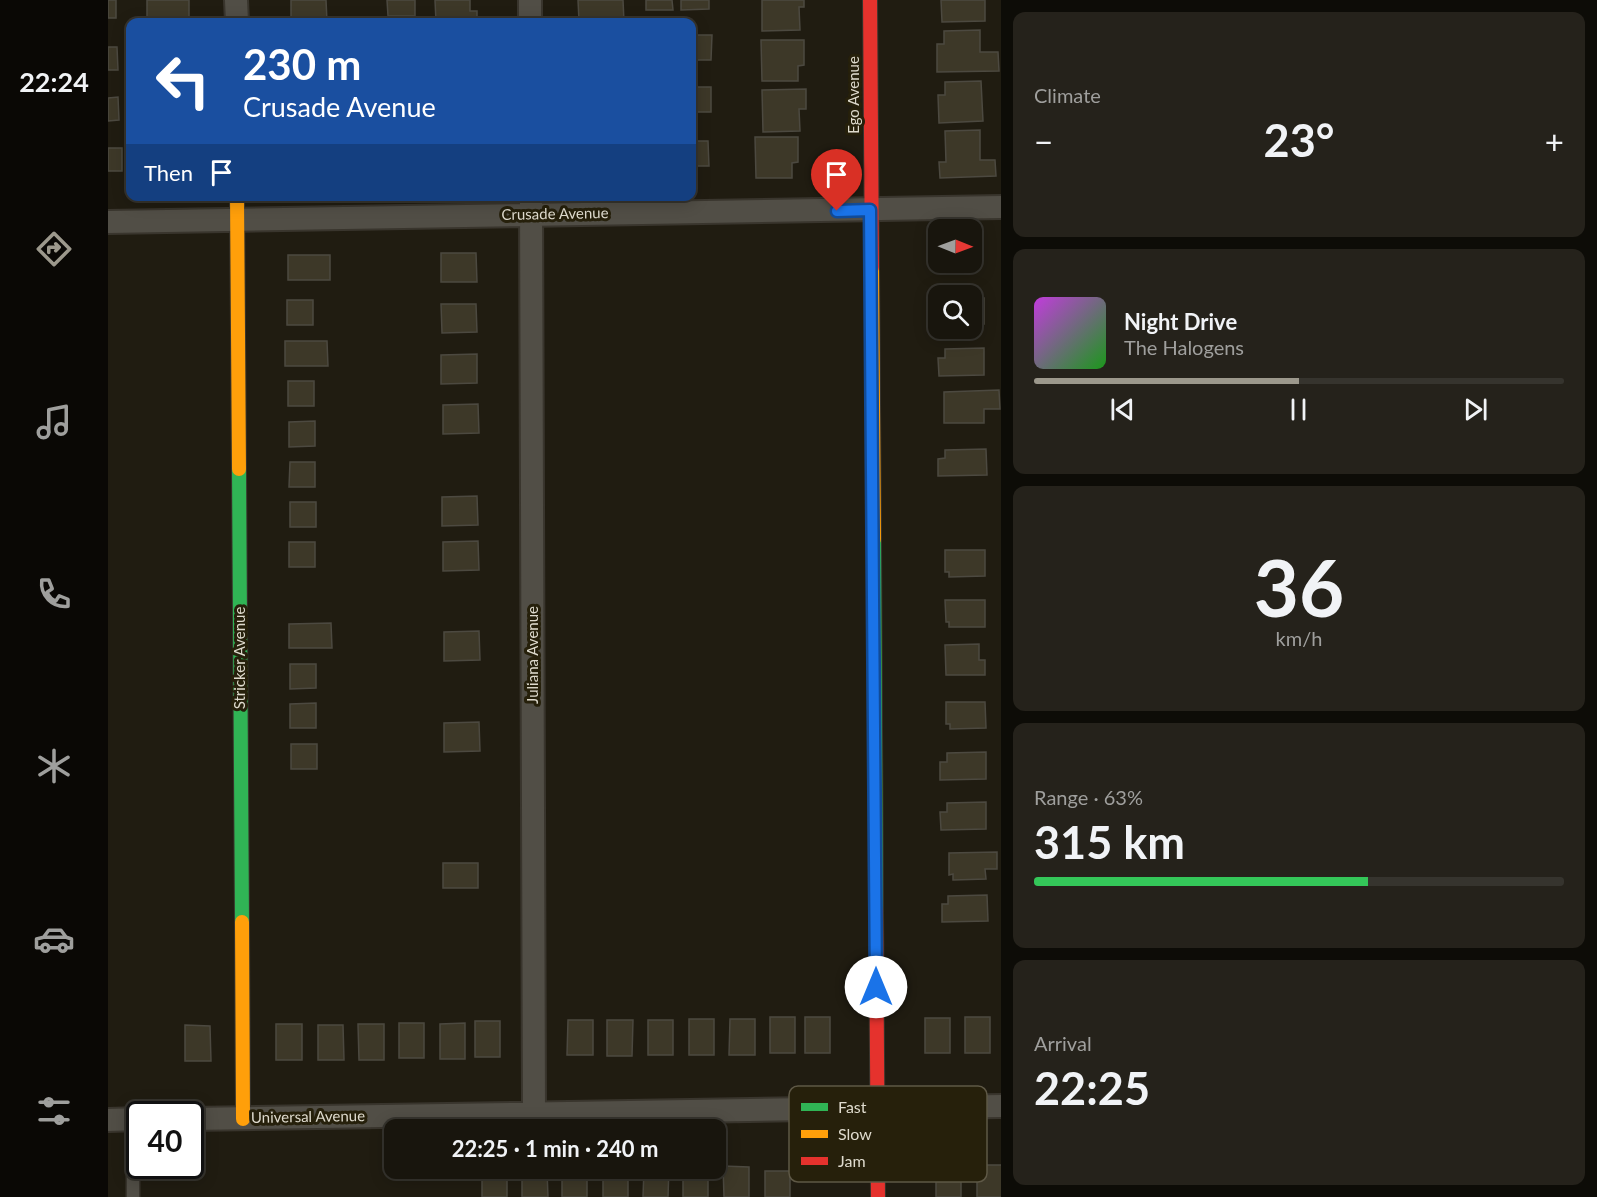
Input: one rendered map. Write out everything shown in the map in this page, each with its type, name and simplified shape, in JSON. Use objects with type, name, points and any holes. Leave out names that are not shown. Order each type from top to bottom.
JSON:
[{"type":"street","points":[[237,0],[237,18]]},
{"type":"street","points":[[530,0],[530,18]]},
{"type":"street","name":"Ego Avenue","points":[[870,0],[877,1086]]},
{"type":"street","name":"Stricker Avenue","points":[[237,201],[243,1119]]},
{"type":"street","name":"Crusade Avenue","points":[[108,222],[238,219],[531,205],[870,210],[1001,207]]},
{"type":"street","name":"Juliana Avenue","points":[[531,205],[534,1113]]},
{"type":"street","name":"Universal Avenue","points":[[204,1119],[789,1109]]},
{"type":"street","points":[[108,1120],[126,1119]]},
{"type":"street","name":"Ego Avenue","points":[[878,1182],[878,1197]]},
{"type":"lane","points":[[133,1197],[134,1179]]},
{"type":"building","points":[[108,0],[116,0],[116,18],[108,18]]},
{"type":"building","points":[[147,0],[189,0],[189,18],[147,18]]},
{"type":"building","points":[[291,0],[326,0],[327,18],[291,18]]},
{"type":"building","points":[[387,0],[415,0],[415,16],[388,16]]},
{"type":"building","points":[[435,0],[470,0],[470,11],[477,11],[477,18],[436,18]]},
{"type":"building","points":[[578,0],[623,0],[624,18],[579,18]]},
{"type":"building","points":[[646,0],[672,0],[673,10],[646,10]]},
{"type":"building","points":[[681,0],[709,0],[709,9],[681,10]]},
{"type":"building","points":[[762,0],[804,0],[804,7],[799,7],[800,30],[762,31]]},
{"type":"building","points":[[941,0],[985,0],[985,21],[942,22]]},
{"type":"building","points":[[980,30],[980,52],[998,52],[999,71],[937,72],[937,44],[944,44],[944,31]]},
{"type":"building","points":[[696,35],[712,35],[711,60],[696,60]]},
{"type":"building","points":[[761,40],[804,40],[804,65],[798,66],[798,81],[762,81]]},
{"type":"building","points":[[108,47],[117,47],[118,70],[108,70]]},
{"type":"building","points":[[981,81],[983,121],[939,123],[938,95],[945,95],[945,82]]},
{"type":"building","points":[[696,87],[711,87],[711,112],[696,112]]},
{"type":"building","points":[[806,89],[806,109],[799,109],[800,131],[763,132],[762,90]]},
{"type":"building","points":[[118,97],[119,120],[108,121],[108,98]]},
{"type":"building","points":[[980,130],[980,160],[995,160],[996,176],[940,178],[939,162],[946,162],[945,131]]},
{"type":"building","points":[[755,137],[798,137],[798,162],[792,163],[792,178],[756,178]]},
{"type":"building","points":[[696,141],[708,141],[709,166],[696,166]]},
{"type":"building","points":[[108,148],[122,148],[122,171],[108,171]]},
{"type":"building","points":[[441,253],[476,253],[477,282],[441,282]]},
{"type":"building","points":[[288,255],[330,255],[330,280],[288,280]]},
{"type":"building","points":[[982,298],[984,298],[984,324],[982,324]]},
{"type":"building","points":[[287,300],[313,300],[313,325],[287,325]]},
{"type":"building","points":[[441,304],[476,304],[477,332],[442,333]]},
{"type":"building","points":[[285,341],[327,341],[328,366],[285,366]]},
{"type":"building","points":[[984,348],[984,375],[939,376],[938,358],[945,358],[945,349]]},
{"type":"building","points":[[477,354],[477,383],[441,384],[441,355]]},
{"type":"building","points":[[288,381],[314,381],[314,406],[288,406]]},
{"type":"building","points":[[999,390],[1000,409],[984,409],[984,423],[944,423],[944,392]]},
{"type":"building","points":[[478,404],[479,433],[443,434],[443,405]]},
{"type":"building","points":[[315,421],[315,446],[289,447],[289,422]]},
{"type":"building","points":[[986,449],[987,475],[938,476],[938,459],[945,458],[945,450]]},
{"type":"building","points":[[290,462],[315,462],[315,487],[289,487]]},
{"type":"building","points":[[477,496],[478,525],[442,526],[442,497]]},
{"type":"building","points":[[290,502],[316,502],[316,527],[290,527]]},
{"type":"building","points":[[478,541],[479,570],[443,571],[443,542]]},
{"type":"building","points":[[289,542],[315,542],[315,567],[289,567]]},
{"type":"building","points":[[945,550],[985,550],[985,576],[949,577],[949,572],[945,572]]},
{"type":"building","points":[[945,600],[985,600],[985,627],[949,627],[949,622],[946,622]]},
{"type":"building","points":[[331,623],[332,648],[289,648],[289,624]]},
{"type":"building","points":[[479,631],[480,660],[444,661],[444,632]]},
{"type":"building","points":[[979,644],[979,660],[985,660],[985,675],[946,675],[945,645]]},
{"type":"building","points":[[290,664],[316,664],[316,688],[290,689]]},
{"type":"building","points":[[946,702],[985,702],[986,728],[950,729],[950,724],[946,724]]},
{"type":"building","points":[[316,703],[316,728],[290,728],[290,704]]},
{"type":"building","points":[[479,722],[480,751],[444,752],[444,723]]},
{"type":"building","points":[[291,744],[317,744],[317,769],[291,769]]},
{"type":"building","points":[[986,752],[986,779],[940,780],[940,762],[947,762],[947,753]]},
{"type":"building","points":[[986,802],[986,829],[941,830],[940,812],[947,812],[947,803]]},
{"type":"building","points":[[997,852],[997,869],[985,869],[986,879],[953,880],[953,874],[949,875],[949,853]]},
{"type":"building","points":[[443,863],[478,863],[478,888],[443,888]]},
{"type":"building","points":[[987,895],[988,921],[942,922],[942,904],[948,904],[948,896]]},
{"type":"building","points":[[770,1017],[795,1017],[795,1053],[770,1053]]},
{"type":"building","points":[[805,1017],[830,1017],[830,1053],[805,1053]]},
{"type":"building","points":[[965,1017],[990,1017],[990,1053],[965,1053]]},
{"type":"building","points":[[925,1018],[950,1018],[950,1053],[925,1053]]},
{"type":"building","points":[[689,1019],[714,1019],[714,1055],[689,1055]]},
{"type":"building","points":[[730,1019],[755,1019],[755,1055],[729,1055]]},
{"type":"building","points":[[568,1020],[593,1020],[593,1055],[567,1055]]},
{"type":"building","points":[[607,1020],[633,1020],[632,1056],[607,1056]]},
{"type":"building","points":[[648,1020],[673,1020],[673,1055],[648,1055]]},
{"type":"building","points":[[475,1021],[500,1021],[500,1057],[475,1057]]},
{"type":"building","points":[[399,1023],[424,1023],[424,1058],[399,1058]]},
{"type":"building","points":[[465,1023],[465,1059],[440,1059],[440,1024]]},
{"type":"building","points":[[276,1024],[302,1024],[302,1060],[276,1060]]},
{"type":"building","points":[[358,1024],[384,1024],[384,1060],[359,1060]]},
{"type":"building","points":[[185,1025],[210,1026],[211,1061],[185,1061]]},
{"type":"building","points":[[318,1025],[343,1025],[344,1060],[318,1060]]},
{"type":"building","points":[[987,1165],[1001,1165],[1001,1197],[977,1197],[977,1182],[987,1182]]},
{"type":"building","points":[[726,1166],[749,1167],[749,1197],[724,1197]]},
{"type":"building","points":[[765,1171],[789,1171],[790,1197],[765,1197]]},
{"type":"building","points":[[482,1179],[507,1179],[507,1197],[482,1197]]},
{"type":"building","points":[[522,1179],[547,1179],[548,1197],[522,1197]]},
{"type":"building","points":[[562,1179],[587,1179],[587,1197],[562,1197]]},
{"type":"building","points":[[603,1179],[628,1179],[628,1197],[603,1197]]},
{"type":"building","points":[[644,1179],[669,1179],[668,1197],[643,1197]]},
{"type":"building","points":[[683,1179],[708,1179],[708,1197],[683,1197]]},
{"type":"building","points":[[936,1182],[961,1182],[961,1197],[936,1197]]},
{"type":"traffic: fast","points":[[239,469],[242,922]]},
{"type":"traffic: fast","points":[[874,539],[876,911]]},
{"type":"traffic: slow","points":[[237,201],[239,469]]},
{"type":"traffic: slow","points":[[872,267],[874,539]]},
{"type":"traffic: slow","points":[[242,922],[243,1119]]},
{"type":"traffic: jam","points":[[870,0],[872,267]]},
{"type":"traffic: jam","points":[[876,911],[877,1086]]},
{"type":"traffic: jam","points":[[878,1182],[878,1197]]},
{"type":"route","points":[[837,211],[870,210],[876,987]]}]
